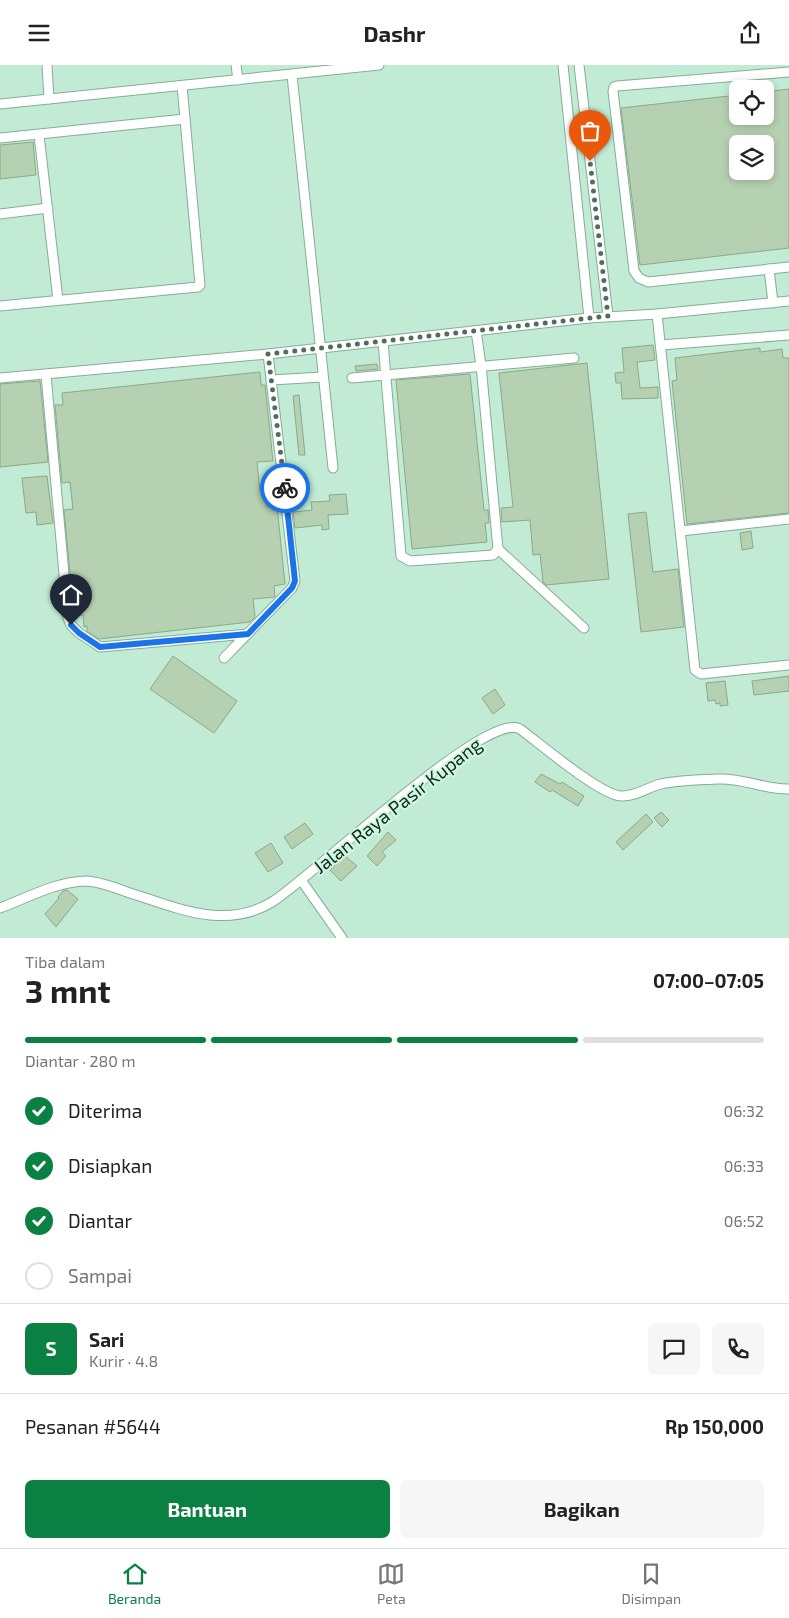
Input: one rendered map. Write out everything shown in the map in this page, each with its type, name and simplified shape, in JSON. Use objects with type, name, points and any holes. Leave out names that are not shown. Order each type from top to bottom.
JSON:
[{"type":"street","points":[[47,65],[49,99]]},
{"type":"street","points":[[236,65],[238,80]]},
{"type":"street","points":[[0,103],[292,75],[310,69],[379,65]]},
{"type":"street","points":[[563,65],[589,318]]},
{"type":"street","points":[[578,65],[608,316]]},
{"type":"street","points":[[789,71],[751,70],[614,87],[613,91],[634,271],[639,278],[648,282],[789,267]]},
{"type":"street","points":[[292,75],[333,468]]},
{"type":"street","points":[[0,306],[198,287],[200,285],[182,86]]},
{"type":"street","points":[[0,138],[185,119]]},
{"type":"street","points":[[39,135],[58,300]]},
{"type":"street","points":[[0,214],[48,208]]},
{"type":"street","points":[[769,269],[773,303]]},
{"type":"street","points":[[0,379],[268,354],[608,316],[657,314],[789,301]]},
{"type":"street","points":[[657,314],[695,670],[697,673],[789,665]]},
{"type":"street","points":[[476,331],[481,365],[498,549],[584,628]]},
{"type":"street","points":[[661,345],[789,335]]},
{"type":"street","points":[[383,342],[402,556],[405,560],[418,561],[493,555],[498,549]]},
{"type":"street","points":[[224,658],[292,588],[295,581],[268,354]]},
{"type":"street","points":[[352,378],[574,358]]},
{"type":"street","points":[[46,375],[68,618],[71,625],[79,633],[100,647],[248,634]]},
{"type":"street","points":[[272,380],[322,377]]},
{"type":"street","points":[[681,531],[789,519]]},
{"type":"street","name":"Jalan Raya Pasir Kupang","points":[[0,908],[59,886],[88,881],[202,915],[229,916],[258,909],[272,902],[301,880],[387,809],[461,752],[492,733],[510,727],[520,729],[582,776],[606,791],[620,796],[634,794],[660,785],[717,779],[745,780],[775,788],[789,789]]},
{"type":"street","points":[[301,880],[342,938]]},
{"type":"building","points":[[789,89],[789,248],[640,265],[621,108],[729,96],[729,125],[774,125],[774,91]]},
{"type":"building","points":[[33,142],[36,175],[0,179],[0,145]]},
{"type":"building","points":[[653,345],[655,360],[637,362],[640,388],[658,387],[658,398],[622,399],[621,383],[616,383],[615,373],[624,372],[622,348]]},
{"type":"building","points":[[760,348],[760,352],[782,349],[783,358],[789,358],[789,513],[687,524],[672,381],[677,380],[675,358]]},
{"type":"building","points":[[587,363],[609,579],[546,585],[543,582],[540,554],[533,555],[530,520],[502,522],[501,508],[513,507],[499,373]]},
{"type":"building","points":[[377,364],[378,369],[356,371],[355,366]]},
{"type":"building","points":[[260,372],[261,385],[265,385],[273,461],[257,462],[260,491],[265,491],[267,507],[277,506],[285,584],[274,586],[275,597],[253,599],[255,617],[250,622],[99,639],[87,631],[87,626],[84,627],[83,615],[74,616],[64,510],[73,509],[70,482],[62,483],[55,405],[63,405],[62,393]]},
{"type":"building","points":[[470,374],[484,510],[488,510],[489,523],[485,523],[487,542],[412,549],[396,380]]},
{"type":"building","points":[[40,381],[48,462],[0,467],[0,384]]},
{"type":"building","points":[[299,395],[305,455],[299,455],[293,396]]},
{"type":"building","points":[[305,473],[307,490],[299,491],[299,487],[290,487],[289,475]]},
{"type":"building","points":[[47,476],[53,523],[37,525],[36,512],[26,513],[22,478]]},
{"type":"building","points":[[346,494],[348,514],[328,515],[329,529],[322,530],[322,525],[295,528],[293,512],[312,510],[311,502],[330,501],[329,495]]},
{"type":"building","points":[[646,512],[653,572],[678,569],[684,627],[641,632],[628,514]]},
{"type":"building","points":[[751,531],[753,548],[742,550],[740,533]]},
{"type":"building","points":[[173,656],[237,701],[214,733],[150,689]]},
{"type":"building","points":[[789,676],[789,691],[754,695],[752,681]]},
{"type":"building","points":[[725,681],[728,705],[720,706],[720,703],[716,704],[715,700],[708,701],[706,683]]},
{"type":"building","points":[[495,689],[505,705],[493,714],[482,698]]},
{"type":"building","points":[[541,774],[560,784],[562,782],[584,796],[578,806],[535,782]]},
{"type":"building","points":[[661,812],[669,820],[662,827],[654,818]]},
{"type":"building","points":[[646,814],[653,822],[623,850],[616,842]]},
{"type":"building","points":[[305,823],[313,834],[292,849],[284,837]]},
{"type":"building","points":[[388,832],[396,840],[382,852],[386,856],[377,866],[367,856]]},
{"type":"building","points":[[271,843],[283,863],[268,872],[255,853]]},
{"type":"building","points":[[345,856],[357,866],[341,881],[330,870]]},
{"type":"building","points":[[67,890],[78,899],[56,927],[45,914],[63,891]]},
{"type":"way so far","points":[[285,488],[268,354],[608,316],[590,161]]},
{"type":"route","points":[[71,625],[79,633],[100,647],[248,634],[292,588],[295,581],[285,488]]}]
